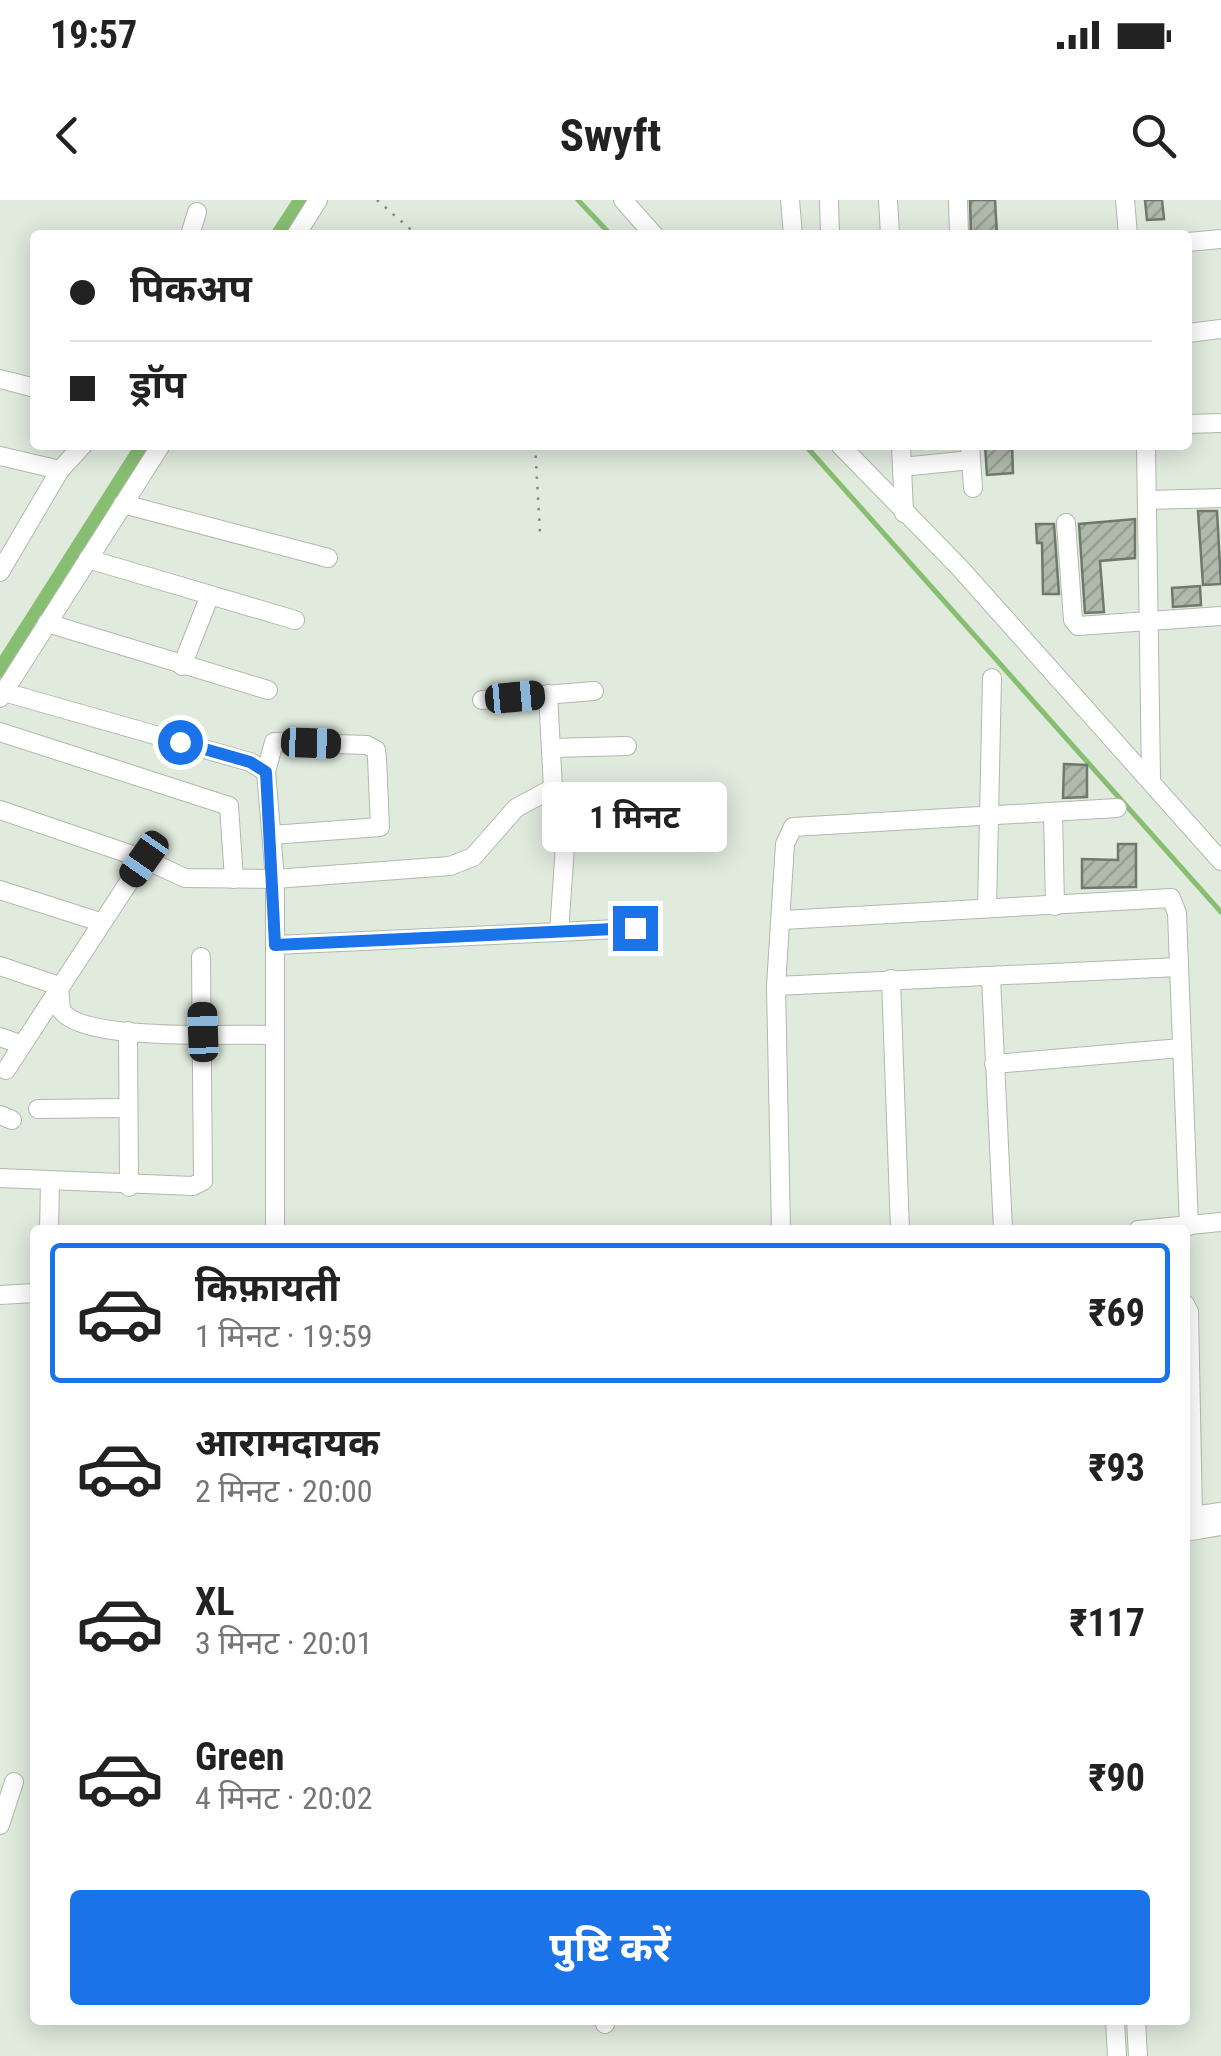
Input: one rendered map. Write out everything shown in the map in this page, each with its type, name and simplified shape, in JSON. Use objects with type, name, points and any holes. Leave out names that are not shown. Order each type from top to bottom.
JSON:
[{"type":"street","points":[[299,230],[318,200]]},
{"type":"street","points":[[622,200],[649,230]]},
{"type":"street","points":[[790,200],[792,230]]},
{"type":"street","points":[[829,200],[830,230]]},
{"type":"street","points":[[888,200],[890,230]]},
{"type":"street","points":[[958,200],[959,230]]},
{"type":"street","points":[[1126,200],[1128,230]]},
{"type":"street","points":[[191,230],[196,212]]},
{"type":"street","points":[[1192,242],[1221,240]]},
{"type":"street","points":[[1192,333],[1221,330]]},
{"type":"street","points":[[0,379],[30,387]]},
{"type":"street","points":[[1192,424],[1221,422]]},
{"type":"street","points":[[0,572],[9,536],[78,450]]},
{"type":"street","points":[[158,450],[2,695],[250,762],[266,772]]},
{"type":"street","points":[[845,450],[1151,778],[1221,862]]},
{"type":"street","points":[[901,450],[904,513]]},
{"type":"street","points":[[1146,450],[1151,778]]},
{"type":"street","points":[[902,467],[971,452],[973,488]]},
{"type":"street","points":[[0,456],[60,470]]},
{"type":"street","points":[[1148,500],[1221,498]]},
{"type":"street","points":[[123,504],[328,558]]},
{"type":"street","points":[[1066,522],[1074,624],[1221,616]]},
{"type":"street","points":[[88,559],[296,620]]},
{"type":"street","points":[[182,666],[210,595]]},
{"type":"street","points":[[48,623],[268,690]]},
{"type":"street","points":[[987,908],[992,678]]},
{"type":"street","points":[[482,700],[594,691]]},
{"type":"street","points":[[548,694],[552,788],[566,846],[559,932]]},
{"type":"street","points":[[0,732],[229,806],[234,879]]},
{"type":"street","points":[[272,834],[380,828],[376,750],[368,745],[274,742],[266,772],[275,879],[275,1225]]},
{"type":"street","points":[[551,748],[627,746]]},
{"type":"street","points":[[0,810],[144,859],[186,878],[275,879],[460,863],[481,850],[516,808],[552,788]]},
{"type":"street","points":[[781,1225],[776,986],[785,844],[792,827],[1117,808]]},
{"type":"street","points":[[1054,814],[1056,906]]},
{"type":"street","points":[[6,1070],[144,859]]},
{"type":"street","points":[[0,890],[100,922]]},
{"type":"street","points":[[783,920],[1171,898],[1177,913],[1189,1225]]},
{"type":"street","points":[[275,945],[635,928]]},
{"type":"street","points":[[0,1178],[129,1187],[194,1186],[203,1182],[200,957]]},
{"type":"street","points":[[0,966],[60,986]]},
{"type":"street","points":[[776,986],[1178,967]]},
{"type":"street","points":[[990,977],[1004,1225]]},
{"type":"street","points":[[892,979],[900,1225]]},
{"type":"street","points":[[60,986],[62,1010],[74,1023],[128,1032],[274,1035]]},
{"type":"street","points":[[128,1032],[125,1108],[129,1187]]},
{"type":"street","points":[[0,1038],[22,1045]]},
{"type":"street","points":[[994,1064],[1181,1048]]},
{"type":"street","points":[[38,1109],[125,1108]]},
{"type":"street","points":[[49,1225],[50,1183]]},
{"type":"street","points":[[1190,1226],[1221,1222]]},
{"type":"street","points":[[0,1295],[30,1293]]},
{"type":"street","points":[[1190,1521],[1221,1512]]},
{"type":"street","points":[[1190,1522],[1221,1526]]},
{"type":"street","points":[[0,1825],[14,1782]]},
{"type":"street","points":[[1115,2025],[1117,2056]]},
{"type":"street","points":[[1136,2025],[1138,2056]]},
{"type":"path","points":[[377,200],[411,230]]},
{"type":"path","points":[[535,450],[540,532]]},
{"type":"building","points":[[970,200],[995,200],[997,230],[971,230]]},
{"type":"building","points":[[1145,200],[1162,200],[1164,219],[1147,220]]},
{"type":"building","points":[[985,450],[1012,450],[1013,473],[987,475]]},
{"type":"building","points":[[1198,511],[1217,511],[1221,584],[1203,585]]},
{"type":"building","points":[[1135,519],[1135,558],[1100,561],[1104,612],[1085,613],[1079,524]]},
{"type":"building","points":[[1036,524],[1054,524],[1059,594],[1043,594],[1042,543],[1037,543]]},
{"type":"building","points":[[1200,586],[1201,605],[1173,607],[1172,588]]},
{"type":"building","points":[[1064,764],[1087,765],[1087,797],[1063,798]]},
{"type":"building","points":[[1118,844],[1136,844],[1136,887],[1082,888],[1082,859],[1118,860]]},
{"type":"waterway","points":[[281,230],[301,200]]},
{"type":"waterway","points":[[578,200],[606,230]]},
{"type":"waterway","points":[[0,670],[140,450]]},
{"type":"waterway","points":[[809,450],[1221,912]]},
{"type":"route","points":[[180,742],[250,762],[266,772],[270,781],[275,945],[416,942],[635,928]]}]
